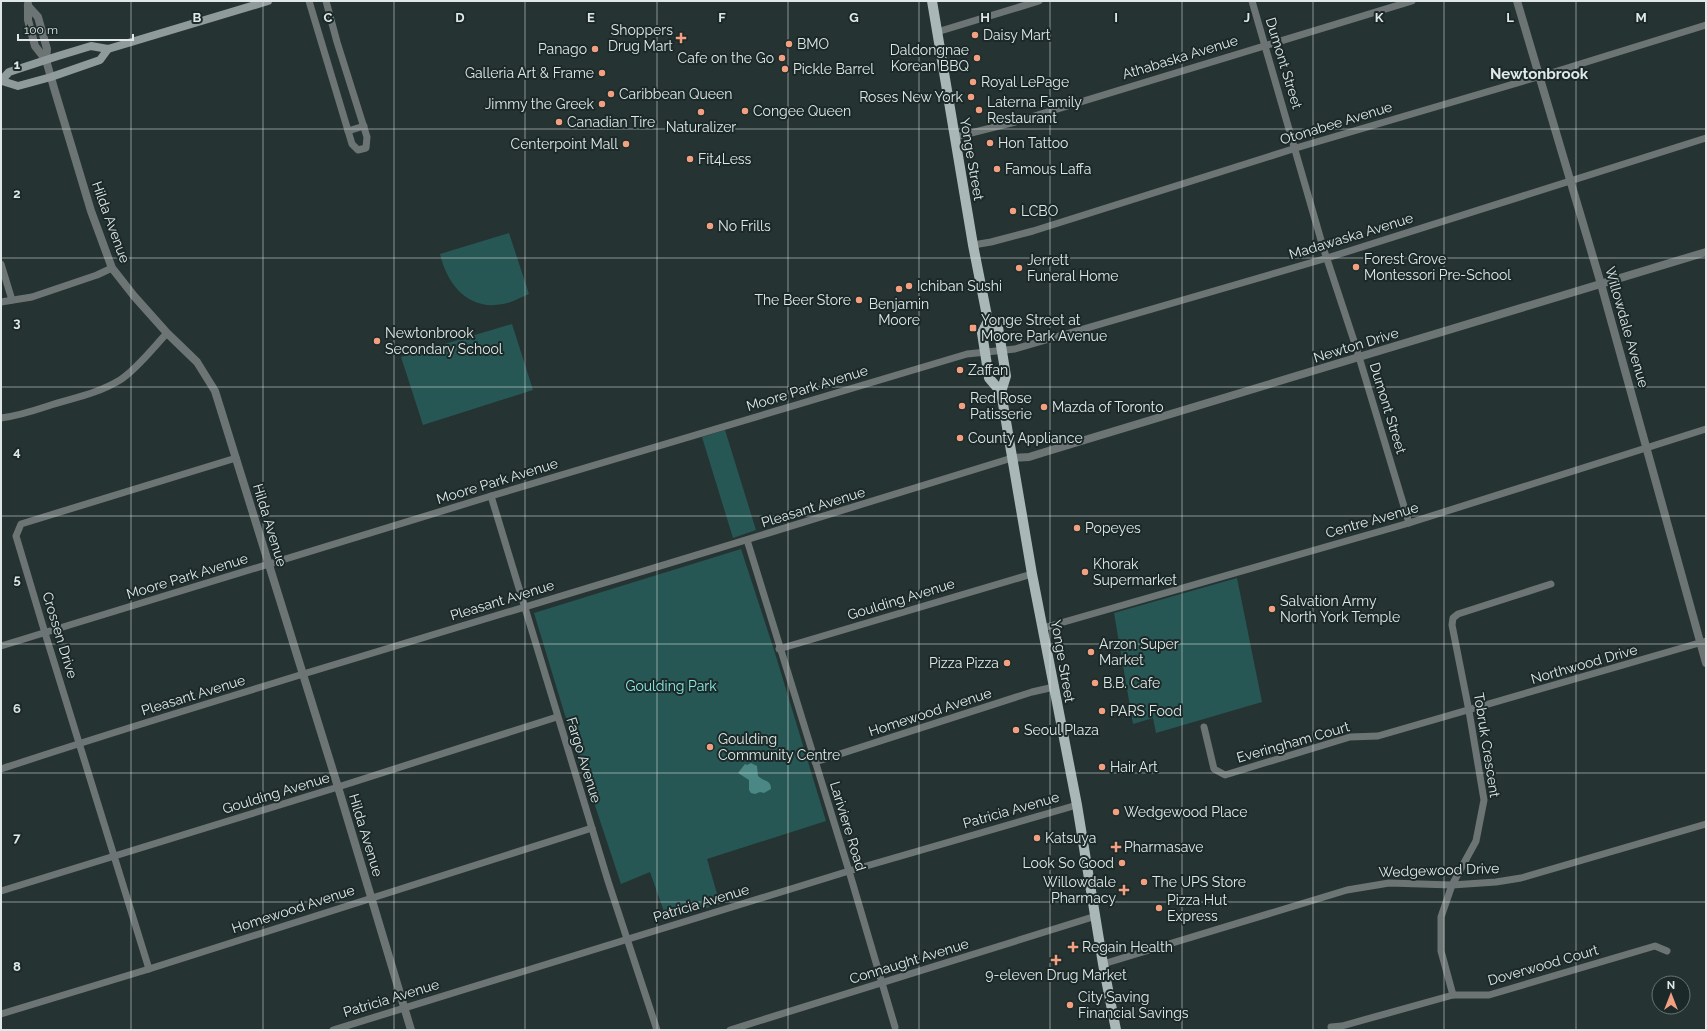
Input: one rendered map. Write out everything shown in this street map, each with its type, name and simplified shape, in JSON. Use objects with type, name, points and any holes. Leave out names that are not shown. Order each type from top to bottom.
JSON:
[{"type":"main road","points":[[108,49],[100,60],[51,77],[18,86],[2,81],[10,72],[92,46],[108,49],[268,1]]},
{"type":"main road","name":"Yonge Street","points":[[932,1],[973,245],[988,321],[982,332],[989,378],[1001,392]]},
{"type":"main road","name":"Yonge Street","points":[[988,321],[998,327],[1006,376],[1001,392],[1012,458],[1032,574],[1077,804],[1103,964],[1116,1030]]},
{"type":"street","points":[[309,1],[352,144],[358,150],[366,148],[367,137],[337,42],[326,1]]},
{"type":"street","points":[[937,32],[1039,1]]},
{"type":"street","name":"Dumont Street","points":[[1252,1],[1327,258],[1359,357],[1409,523]]},
{"type":"street","name":"Athabaska Avenue","points":[[955,137],[1014,122],[1412,1]]},
{"type":"street","name":"Willowdale Avenue","points":[[1516,1],[1602,284],[1646,447],[1703,642],[1706,663]]},
{"type":"street","name":"Hilda Avenue","points":[[28,4],[28,20],[35,46],[46,60],[91,211],[112,268],[134,296],[167,333],[197,362],[215,391],[372,898],[411,1030]]},
{"type":"street","name":"Otonabee Avenue","points":[[973,245],[1033,231],[1296,148],[1706,25]]},
{"type":"street","points":[[348,130],[364,126]]},
{"type":"street","name":"Madawaska Avenue","points":[[1002,351],[1016,350],[1327,258],[1706,138]]},
{"type":"street","name":"Newton Drive","points":[[1012,458],[1032,456],[1706,252]]},
{"type":"street","points":[[1,264],[12,300]]},
{"type":"street","points":[[1,302],[32,297],[97,275],[112,268]]},
{"type":"street","points":[[1,418],[34,412],[78,399],[120,380],[167,333]]},
{"type":"street","name":"Moore Park Avenue","points":[[1,646],[491,496],[967,354],[1002,351]]},
{"type":"street","name":"Centre Avenue","points":[[1043,628],[1409,523],[1706,429]]},
{"type":"street","name":"Crossen Drive","points":[[149,969],[113,856],[16,536],[21,524],[236,458]]},
{"type":"street","name":"Pleasant Avenue","points":[[1,769],[79,743],[524,606],[747,540],[1012,458]]},
{"type":"street","name":"Fargo Avenue","points":[[491,496],[557,717],[657,1030]]},
{"type":"street","name":"Lariviere Road","points":[[747,540],[779,649],[849,871],[895,1027]]},
{"type":"street","name":"Goulding Avenue","points":[[779,649],[1032,574]]},
{"type":"street","name":"Tobruk Crescent","points":[[1453,994],[1441,951],[1441,917],[1452,885],[1476,842],[1484,800],[1469,710],[1452,626],[1453,618],[1458,614],[1551,584]]},
{"type":"street","name":"Northwood Drive","points":[[1469,710],[1703,642]]},
{"type":"street","name":"Homewood Avenue","points":[[815,762],[1032,692],[1054,687]]},
{"type":"street","name":"Everingham Court","points":[[1204,727],[1214,770],[1224,775],[1350,737],[1378,736],[1469,710]]},
{"type":"street","name":"Goulding Avenue","points":[[1,891],[338,788],[557,717]]},
{"type":"street","name":"Patricia Avenue","points":[[333,1030],[849,871],[1077,804]]},
{"type":"street","name":"Wedgewood Drive","points":[[1103,964],[1347,890],[1389,884],[1452,885],[1496,882],[1521,878],[1706,824]]},
{"type":"street","name":"Homewood Avenue","points":[[1,1014],[149,969],[592,828]]},
{"type":"street","name":"Connaught Avenue","points":[[730,1030],[1096,916]]},
{"type":"street","name":"Doverwood Court","points":[[1330,1027],[1342,1026],[1453,994],[1489,995],[1655,946],[1667,951]]},
{"type":"green space","points":[[509,233],[529,294],[510,302],[491,305],[480,304],[461,293],[448,276],[440,254]]},
{"type":"green space","points":[[512,324],[533,390],[423,425],[401,357]]},
{"type":"green space","points":[[725,430],[756,530],[733,538],[702,437]]},
{"type":"green space","name":"Goulding Park","points":[[741,549],[774,650],[826,821],[707,859],[720,904],[667,920],[650,872],[621,884],[564,712],[534,613]]},
{"type":"green space","points":[[1237,578],[1262,702],[1156,733],[1153,718],[1133,724],[1114,613]]},
{"type":"shaded area","points":[[751,763],[757,766],[758,776],[770,784],[771,789],[764,793],[751,793],[749,790],[749,780],[738,773],[745,764],[747,765]]},
{"type":"place","name":"Daisy Mart","points":[[975,35]]},
{"type":"place","name":"Shoppers Drug Mart","points":[[681,38]]},
{"type":"place","name":"BMO","points":[[789,44]]},
{"type":"place","name":"Panago","points":[[595,49]]},
{"type":"place","name":"Cafe on the Go","points":[[782,58]]},
{"type":"place","name":"Daldongnae Korean BBQ","points":[[977,58]]},
{"type":"place","name":"Pickle Barrel","points":[[785,69]]},
{"type":"place","name":"Galleria Art & Frame","points":[[602,73]]},
{"type":"place","name":"Royal LePage","points":[[973,82]]},
{"type":"place","name":"Caribbean Queen","points":[[611,94]]},
{"type":"place","name":"Roses New York","points":[[971,97]]},
{"type":"place","name":"Jimmy the Greek","points":[[602,104]]},
{"type":"place","name":"Laterna Family Restaurant","points":[[979,110]]},
{"type":"place","name":"Congee Queen","points":[[745,111]]},
{"type":"place","name":"Naturalizer","points":[[701,112]]},
{"type":"place","name":"Canadian Tire","points":[[559,122]]},
{"type":"place","name":"Hon Tattoo","points":[[990,143]]},
{"type":"place","name":"Centerpoint Mall","points":[[626,144]]},
{"type":"place","name":"Fit4Less","points":[[690,159]]},
{"type":"place","name":"Famous Laffa","points":[[997,169]]},
{"type":"place","name":"LCBO","points":[[1013,211]]},
{"type":"place","name":"No Frills","points":[[710,226]]},
{"type":"place","name":"Forest Grove Montessori Pre-School","points":[[1356,267]]},
{"type":"place","name":"Jerrett Funeral Home","points":[[1019,268]]},
{"type":"place","name":"Ichiban Sushi","points":[[909,286]]},
{"type":"place","name":"Benjamin Moore","points":[[899,289]]},
{"type":"place","name":"The Beer Store","points":[[859,300]]},
{"type":"place","name":"Yonge Street at Moore Park Avenue","points":[[973,328]]},
{"type":"place","name":"Newtonbrook Secondary School","points":[[377,341]]},
{"type":"place","name":"Zaffan","points":[[960,370]]},
{"type":"place","name":"Red Rose Patisserie","points":[[962,406]]},
{"type":"place","name":"Mazda of Toronto","points":[[1044,407]]},
{"type":"place","name":"County Appliance","points":[[960,438]]},
{"type":"place","name":"Popeyes","points":[[1077,528]]},
{"type":"place","name":"Khorak Supermarket","points":[[1085,572]]},
{"type":"place","name":"Salvation Army North York Temple","points":[[1272,609]]},
{"type":"place","name":"Arzon Super Market","points":[[1091,652]]},
{"type":"place","name":"Pizza Pizza","points":[[1007,663]]},
{"type":"place","name":"B.B. Cafe","points":[[1095,683]]},
{"type":"place","name":"PARS Food","points":[[1102,711]]},
{"type":"place","name":"Seoul Plaza","points":[[1016,730]]},
{"type":"place","name":"Goulding Community Centre","points":[[710,747]]},
{"type":"place","name":"Hair Art","points":[[1102,767]]},
{"type":"place","name":"Wedgewood Place","points":[[1116,812]]},
{"type":"place","name":"Katsuya","points":[[1037,838]]},
{"type":"place","name":"Pharmasave","points":[[1116,847]]},
{"type":"place","name":"Look So Good","points":[[1122,863]]},
{"type":"place","name":"The UPS Store","points":[[1144,882]]},
{"type":"place","name":"Willowdale Pharmacy","points":[[1124,890]]},
{"type":"place","name":"Pizza Hut Express","points":[[1159,908]]},
{"type":"place","name":"Regain Health","points":[[1073,947]]},
{"type":"place","name":"9-eleven Drug Market","points":[[1056,960]]},
{"type":"place","name":"City Saving Financial Savings","points":[[1070,1005]]},
{"type":"district","name":"Newtonbrook","points":[[1539,74]]}]
